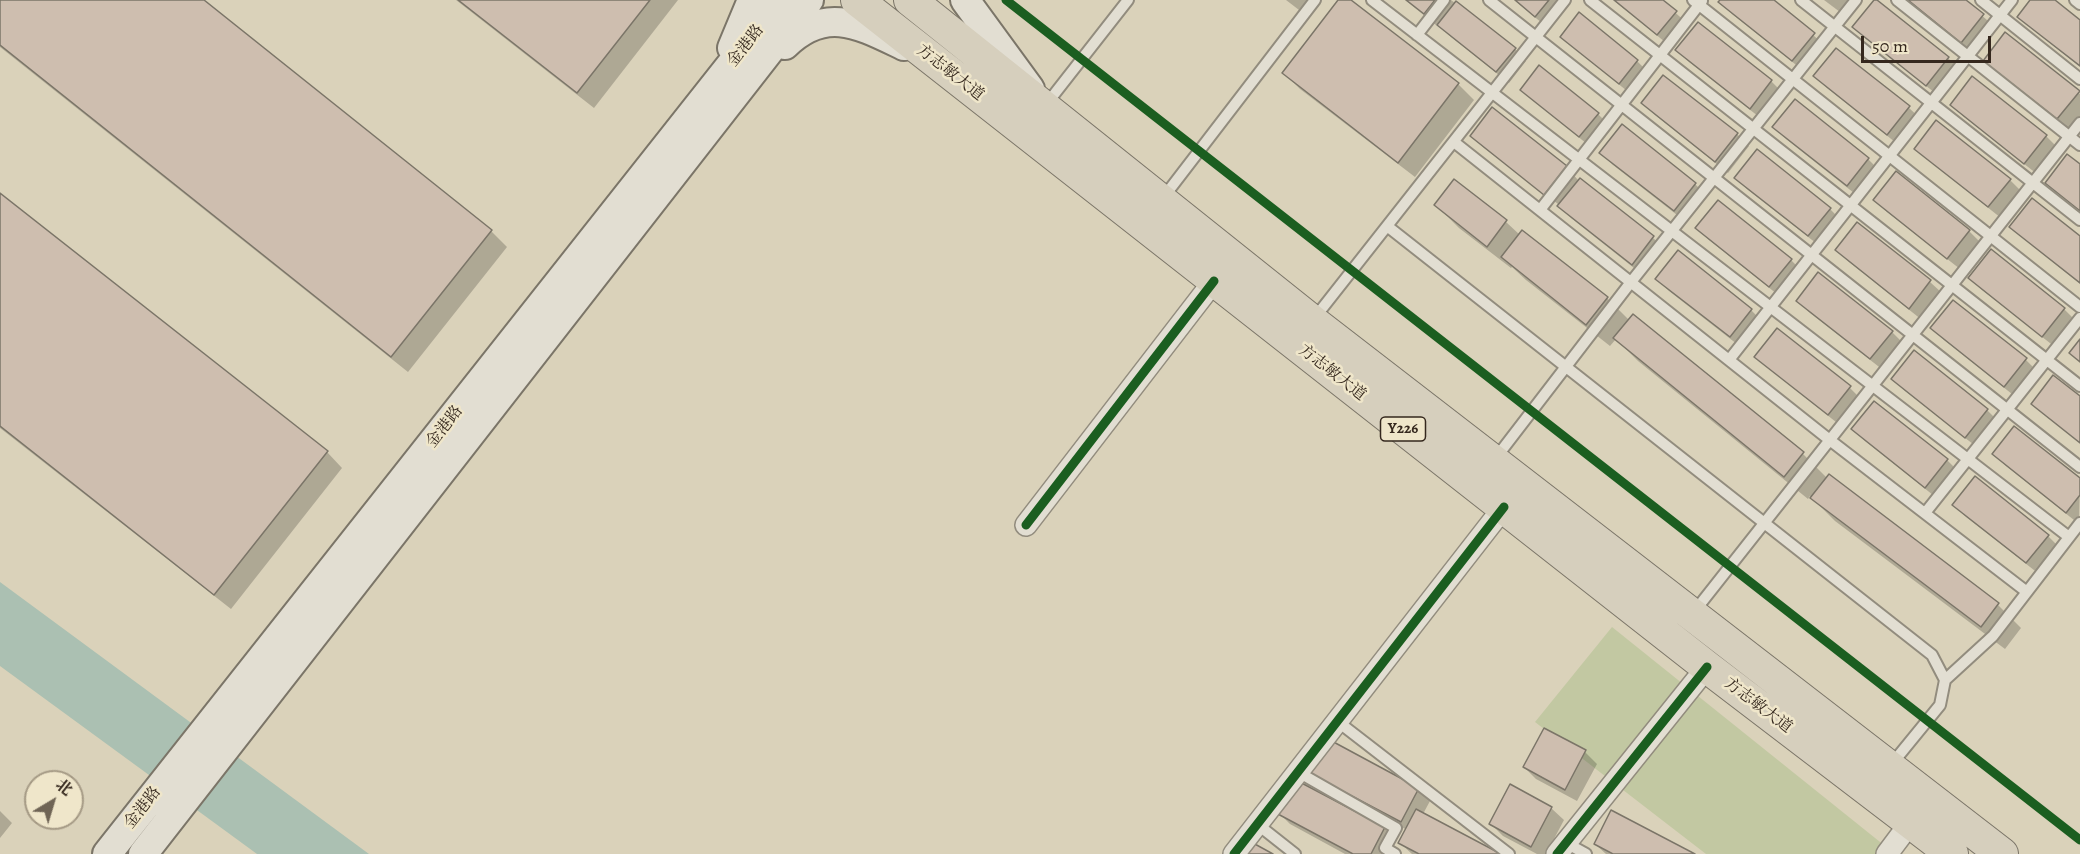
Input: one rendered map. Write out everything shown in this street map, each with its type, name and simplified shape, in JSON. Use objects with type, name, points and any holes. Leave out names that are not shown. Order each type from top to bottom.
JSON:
[{"type":"main road","points":[[727,87],[752,0]]},
{"type":"main road","name":"金港路","points":[[727,87],[782,0]]},
{"type":"main road","name":"金港路","points":[[151,843],[228,723],[727,87],[809,0]]},
{"type":"main road","name":"方志敏大道","points":[[856,0],[1707,667],[1952,854]]},
{"type":"main road","name":"方志敏大道","points":[[910,0],[1312,321],[2002,854]]},
{"type":"main road","points":[[965,0],[1044,107]]},
{"type":"main road","points":[[727,87],[797,33],[818,22],[838,21],[864,27],[932,59]]},
{"type":"main road","name":"金港路","points":[[107,854],[137,816],[228,723]]},
{"type":"street","points":[[1026,525],[1214,281]]},
{"type":"street","points":[[1234,854],[1504,507]]},
{"type":"street","points":[[1562,848],[1707,667]]},
{"type":"street","points":[[1887,854],[1911,822]]},
{"type":"lane","points":[[1044,107],[1128,0]]},
{"type":"lane","points":[[1161,200],[1315,0]]},
{"type":"lane","points":[[1372,0],[2069,537]]},
{"type":"lane","points":[[1418,35],[1444,0]]},
{"type":"lane","points":[[1489,0],[2080,466]]},
{"type":"lane","points":[[1312,321],[1565,0]]},
{"type":"lane","points":[[1590,0],[2080,386]]},
{"type":"lane","points":[[1801,0],[2080,220]]},
{"type":"lane","points":[[1493,461],[1631,282],[1856,0]]},
{"type":"lane","points":[[1897,0],[2080,145]]},
{"type":"lane","points":[[1981,0],[2080,79]]},
{"type":"lane","points":[[1729,360],[2012,0]]},
{"type":"lane","points":[[2075,0],[2080,4]]},
{"type":"lane","points":[[1540,210],[1698,2],[2080,307]]},
{"type":"lane","points":[[1692,615],[2080,123]]},
{"type":"lane","points":[[1454,142],[1831,441],[2027,592]]},
{"type":"lane","points":[[1387,226],[1932,655],[1945,680]]},
{"type":"lane","points":[[1925,513],[2080,318]]},
{"type":"lane","points":[[1889,768],[1940,705],[1945,680],[1993,636],[2080,523]]},
{"type":"lane","points":[[1337,722],[1509,854]]},
{"type":"lane","points":[[1298,772],[1396,828],[1384,848],[1395,854]]},
{"type":"lane","points":[[1257,824],[1295,854]]},
{"type":"lane","points":[[1562,848],[1586,854]]},
{"type":"green space","points":[[1612,627],[1895,854],[1706,854],[1535,722]]},
{"type":"shaded area","points":[[0,582],[369,854],[257,854],[0,666]]},
{"type":"building","points":[[0,0],[204,0],[492,230],[391,357],[0,45]]},
{"type":"building","points":[[458,0],[650,0],[577,93]]},
{"type":"building","points":[[1338,0],[1351,0],[1459,83],[1398,163],[1282,73]]},
{"type":"building","points":[[1406,0],[1435,0],[1424,14]]},
{"type":"building","points":[[1515,0],[1549,0],[1535,17]]},
{"type":"building","points":[[1614,0],[1663,0],[1677,11],[1657,35]]},
{"type":"building","points":[[1720,0],[1774,0],[1815,33],[1792,61],[1718,2]]},
{"type":"building","points":[[1874,0],[1877,0],[1949,57],[1926,86],[1852,27]]},
{"type":"building","points":[[1908,0],[1966,0],[1984,14],[1961,43]]},
{"type":"building","points":[[2030,0],[2055,0],[2080,20],[2080,66],[2017,17]]},
{"type":"building","points":[[1456,1],[1516,48],[1496,72],[1437,25]]},
{"type":"building","points":[[1579,12],[1638,60],[1619,84],[1560,37]]},
{"type":"building","points":[[1698,22],[1772,80],[1750,109],[1675,50]]},
{"type":"building","points":[[2005,32],[2080,91],[2057,119],[1983,61]]},
{"type":"building","points":[[1836,48],[1910,106],[1887,135],[1813,76]]},
{"type":"building","points":[[1539,65],[1599,113],[1579,137],[1520,90]]},
{"type":"building","points":[[1663,75],[1738,133],[1715,162],[1641,103]]},
{"type":"building","points":[[1972,76],[2047,135],[2024,164],[1950,105]]},
{"type":"building","points":[[1795,99],[1869,158],[1847,186],[1772,127]]},
{"type":"building","points":[[1492,107],[1567,166],[1544,195],[1470,136]]},
{"type":"building","points":[[1936,120],[2011,179],[1988,207],[1914,149]]},
{"type":"building","points":[[1622,124],[1696,183],[1674,211],[1599,153]]},
{"type":"building","points":[[1757,149],[1831,208],[1808,236],[1734,178]]},
{"type":"building","points":[[2067,154],[2080,164],[2080,211],[2045,183]]},
{"type":"building","points":[[1896,171],[1970,230],[1947,259],[1873,200]]},
{"type":"building","points":[[1580,178],[1654,236],[1632,265],[1557,206]]},
{"type":"building","points":[[1454,179],[1507,220],[1487,247],[1434,205]]},
{"type":"building","points":[[0,193],[328,451],[214,595],[0,426]]},
{"type":"building","points":[[2032,198],[2080,236],[2080,283],[2009,227]]},
{"type":"building","points":[[1718,200],[1792,259],[1769,287],[1695,228]]},
{"type":"building","points":[[1857,222],[1931,280],[1909,309],[1835,250]]},
{"type":"building","points":[[1522,230],[1608,297],[1586,325],[1501,257]]},
{"type":"building","points":[[1991,249],[2065,308],[2042,337],[1968,278]]},
{"type":"building","points":[[1678,250],[1752,309],[1730,337],[1655,279]]},
{"type":"building","points":[[1818,272],[1893,331],[1870,359],[1796,301]]},
{"type":"building","points":[[1953,300],[2027,358],[2004,387],[1930,328]]},
{"type":"building","points":[[1633,314],[1804,452],[1784,477],[1613,338]]},
{"type":"building","points":[[1777,328],[1851,386],[1828,415],[1754,357]]},
{"type":"building","points":[[2080,339],[2080,362],[2069,353]]},
{"type":"building","points":[[1914,350],[1988,409],[1965,438],[1891,379]]},
{"type":"building","points":[[2053,375],[2080,396],[2080,443],[2031,404]]},
{"type":"building","points":[[1874,401],[1948,459],[1925,488],[1851,429]]},
{"type":"building","points":[[2014,426],[2080,478],[2080,495],[2066,513],[1992,454]]},
{"type":"building","points":[[1829,474],[1999,603],[1981,627],[1810,498]]},
{"type":"building","points":[[1975,476],[2049,535],[2026,563],[1952,505]]},
{"type":"building","points":[[1544,728],[1586,750],[1565,790],[1523,767]]},
{"type":"building","points":[[1328,739],[1419,788],[1401,822],[1310,774]]},
{"type":"building","points":[[1294,779],[1385,827],[1371,854],[1353,854],[1276,813]]},
{"type":"building","points":[[1510,784],[1552,807],[1531,847],[1489,824]]},
{"type":"building","points":[[1416,809],[1501,854],[1419,854],[1398,843]]},
{"type":"building","points":[[1611,810],[1695,854],[1613,854],[1594,844]]},
{"type":"building","points":[[1253,843],[1273,854],[1247,854]]},
{"type":"cycle path","points":[[1006,0],[2080,840]]},
{"type":"cycle path","points":[[1026,525],[1214,281]]},
{"type":"cycle path","points":[[1234,854],[1504,507]]},
{"type":"cycle path","points":[[1557,854],[1707,667]]}]
